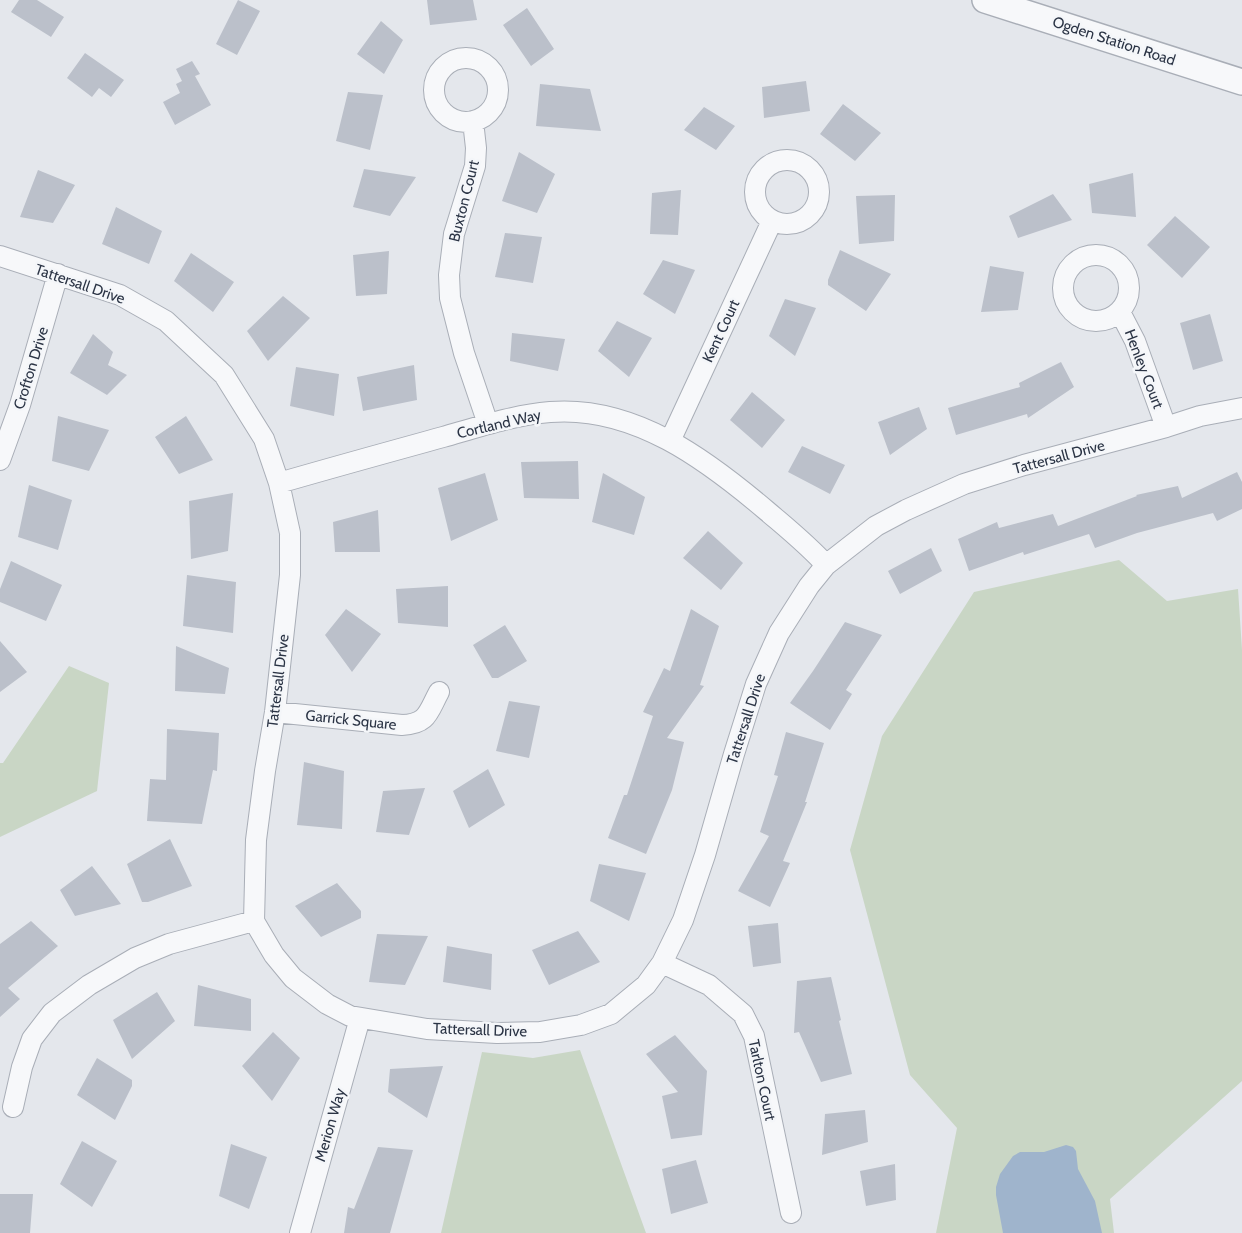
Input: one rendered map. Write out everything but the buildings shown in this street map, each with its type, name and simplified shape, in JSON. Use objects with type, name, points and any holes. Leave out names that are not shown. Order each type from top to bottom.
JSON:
[{"type":"street","name":"Ogden Station Road","points":[[986,0],[1242,82]]},
{"type":"street","name":"Buxton Court","points":[[474,121],[475,166],[454,234],[449,275],[450,298],[454,319],[488,424]]},
{"type":"street","name":"Kent Court","points":[[670,441],[772,221]]},
{"type":"street","name":"Tattersall Drive","points":[[0,256],[120,295],[166,321],[224,375],[264,439],[280,483],[290,533],[290,574],[276,712],[265,771],[256,840],[254,921],[274,955],[293,978],[327,1004],[350,1016],[427,1028],[497,1032],[540,1032],[581,1026],[611,1014],[646,985],[662,963],[683,920],[705,855],[736,745],[764,664],[779,633],[826,565],[876,526],[906,510],[964,484],[1024,465],[1200,416],[1242,408]]},
{"type":"street","name":"Crofton Drive","points":[[0,460],[20,404],[58,274]]},
{"type":"street","name":"Henley Court","points":[[1120,312],[1136,341],[1166,427]]},
{"type":"street","name":"Cortland Way","points":[[280,483],[488,424],[550,412],[576,412],[620,420],[642,427],[670,441],[737,485],[813,550],[826,565]]},
{"type":"street","name":"Garrick Square","points":[[276,712],[414,725],[424,719],[439,692]]},
{"type":"street","points":[[13,1107],[22,1067],[32,1039],[52,1012],[89,985],[135,958],[168,944],[254,921]]},
{"type":"street","name":"Tarlton Court","points":[[662,963],[709,985],[743,1014],[754,1036],[791,1213]]},
{"type":"street","name":"Merion Way","points":[[300,1233],[360,1018]]},
{"type":"green space","points":[[1119,560],[1167,601],[1238,589],[1242,650],[1242,1081],[1110,1199],[1114,1233],[936,1233],[957,1128],[910,1075],[850,850],[882,736],[974,592]]},
{"type":"green space","points":[[69,666],[109,683],[97,791],[0,837],[0,763],[3,763]]},
{"type":"green space","points":[[580,1050],[646,1233],[441,1233],[482,1052],[533,1058]]},
{"type":"water","points":[[1066,1145],[1073,1147],[1076,1151],[1078,1169],[1095,1201],[1102,1233],[1003,1233],[996,1195],[1000,1174],[1013,1156],[1020,1152],[1044,1152]]}]
